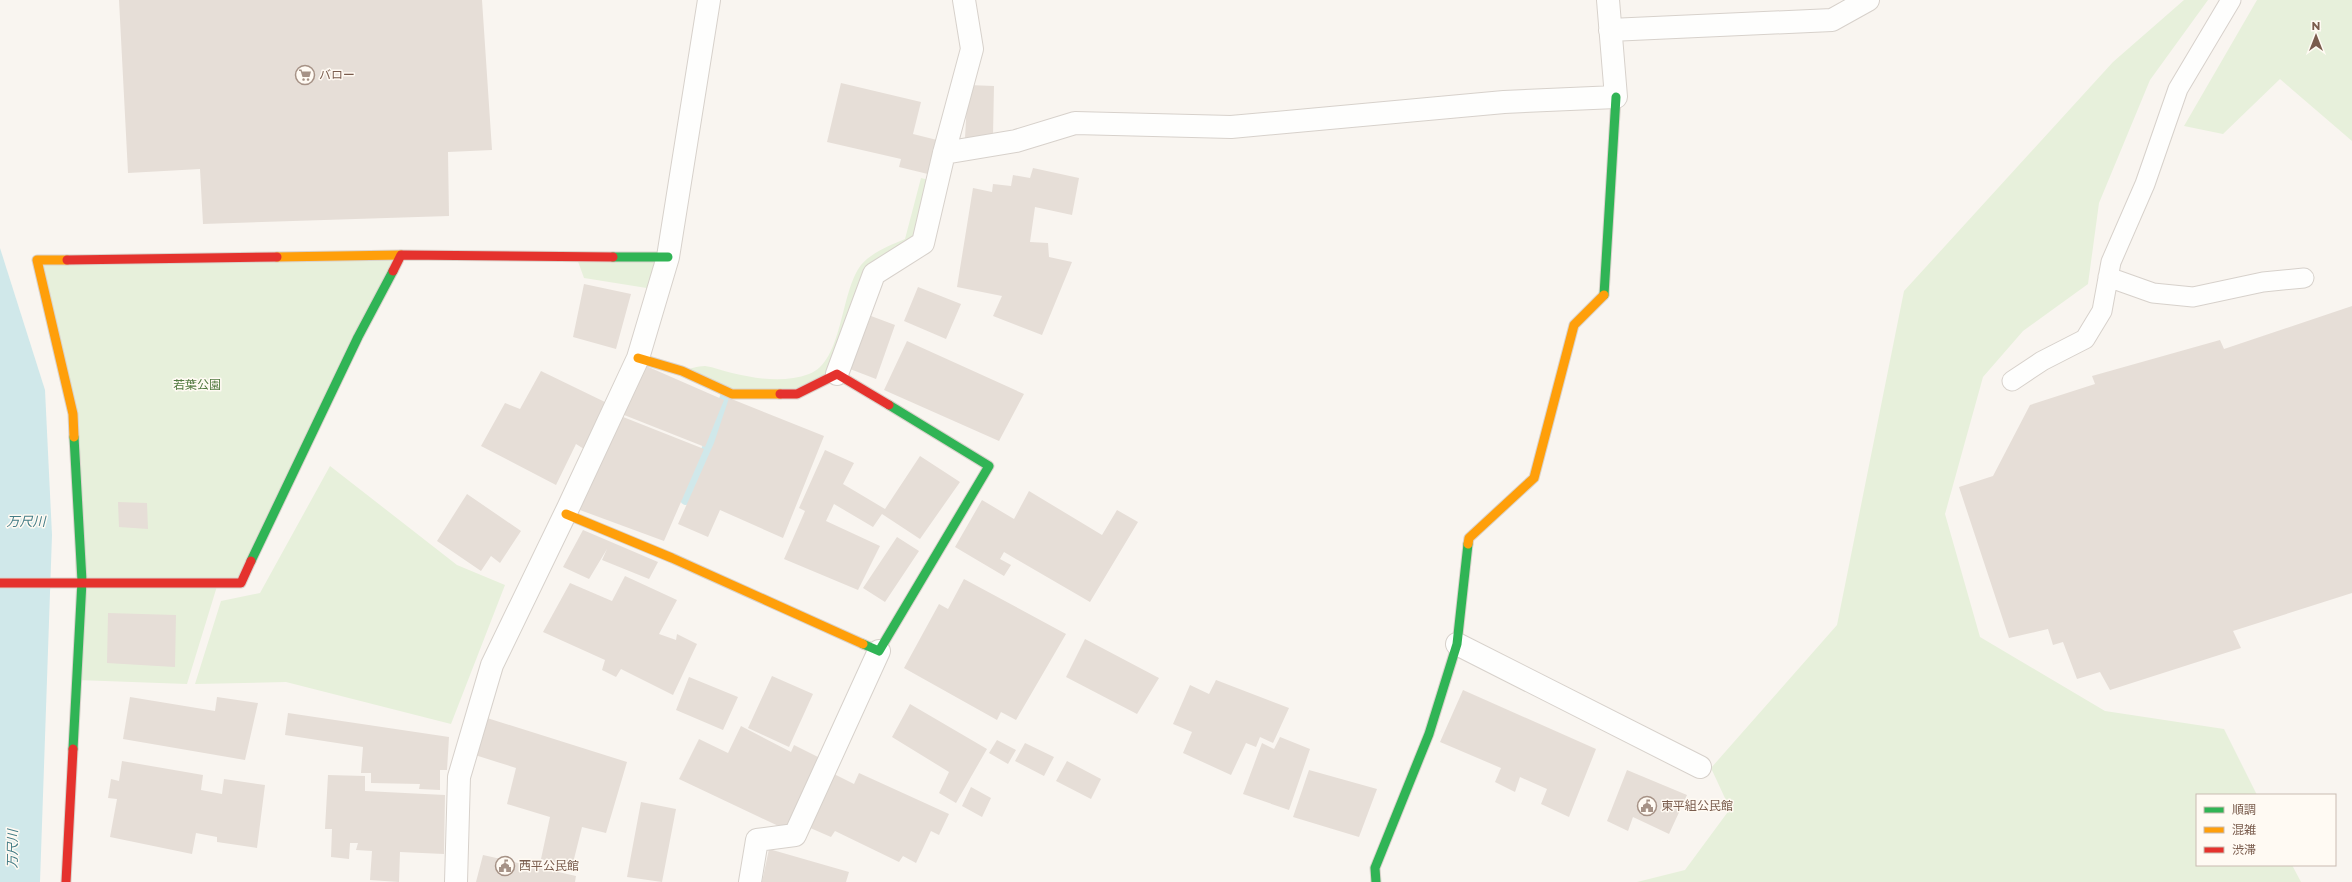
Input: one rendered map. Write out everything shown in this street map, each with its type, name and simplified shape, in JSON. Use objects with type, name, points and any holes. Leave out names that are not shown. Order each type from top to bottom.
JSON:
[{"type":"street","points":[[456,882],[459,777],[492,665],[566,514],[638,358],[668,256],[709,0]]},
{"type":"street","points":[[638,358],[682,371],[732,394],[797,394],[837,374],[874,274],[924,243],[944,153],[972,49],[964,0]]},
{"type":"street","points":[[1376,882],[1376,868],[1429,734],[1457,644],[1469,538],[1534,478],[1574,325],[1604,297],[1616,97],[1608,0]]},
{"type":"street","points":[[1610,30],[1832,20],[1868,0]]},
{"type":"street","points":[[944,153],[1016,141],[1075,123],[1231,127],[1504,102],[1616,97]]},
{"type":"street","points":[[66,882],[82,581],[73,414],[37,260],[400,255],[668,256]]},
{"type":"street","points":[[0,583],[82,581],[241,583],[358,337],[400,255]]},
{"type":"street","points":[[750,882],[757,840],[795,835],[879,651],[989,466],[837,374]]},
{"type":"street","points":[[566,514],[672,558],[879,651]]},
{"type":"street","points":[[1457,644],[1700,767]]},
{"type":"lane","points":[[2012,381],[2042,361],[2085,338],[2102,311],[2111,262],[2145,184],[2178,89],[2231,0]]},
{"type":"lane","points":[[2108,277],[2153,293],[2194,297],[2263,282],[2304,278]]},
{"type":"green space","points":[[2184,0],[2208,0],[2150,80],[2099,203],[2088,284],[2023,331],[1983,377],[1945,514],[1980,637],[2105,711],[2224,729],[2256,794],[2196,794],[2196,866],[2293,866],[2301,882],[1637,882],[1685,870],[1730,809],[1711,768],[1837,625],[1904,291],[2113,62]]},
{"type":"green space","points":[[2257,0],[2352,0],[2352,141],[2280,79],[2223,134],[2184,126]]},
{"type":"green space","points":[[921,178],[937,182],[923,243],[874,274],[832,371],[797,394],[727,394],[682,371],[705,366],[751,377],[781,379],[800,377],[809,374],[820,367],[829,356],[854,277],[861,265],[865,260],[876,253],[905,239]]},
{"type":"green space","name":"若葉公園","points":[[401,255],[241,583],[218,583],[187,684],[77,680],[73,414],[37,260]]},
{"type":"green space","points":[[576,256],[668,257],[653,289],[584,278]]},
{"type":"green space","points":[[330,466],[457,565],[505,585],[451,724],[286,682],[195,684],[221,601],[260,593]]},
{"type":"water","name":"万尺川","points":[[0,248],[45,390],[52,535],[40,882],[0,882]]},
{"type":"building","name":"バロー","points":[[119,0],[482,0],[492,150],[448,152],[449,216],[203,224],[200,169],[128,173]]},
{"type":"building","points":[[841,83],[921,102],[913,134],[941,141],[932,175],[899,167],[901,159],[827,142]]},
{"type":"building","points":[[968,85],[994,86],[993,136],[965,138]]},
{"type":"building","points":[[1033,168],[1079,178],[1072,215],[1035,207],[1030,242],[1048,243],[1049,257],[1072,262],[1042,335],[993,316],[1002,296],[957,287],[973,188],[992,192],[993,184],[1011,186],[1013,175],[1030,178]]},
{"type":"building","points":[[584,284],[631,294],[616,349],[573,337]]},
{"type":"building","points":[[918,287],[961,304],[946,339],[904,321]]},
{"type":"building","points":[[2352,306],[2352,593],[2233,631],[2241,648],[2110,690],[2100,672],[2077,679],[2063,642],[2053,645],[2048,629],[2009,638],[1959,487],[1993,476],[2030,405],[2095,384],[2092,376],[2220,340],[2224,349]]},
{"type":"building","points":[[871,316],[895,325],[876,379],[850,369]]},
{"type":"building","points":[[907,341],[1024,394],[999,441],[884,390]]},
{"type":"building","points":[[637,362],[724,400],[705,447],[614,411]]},
{"type":"building","points":[[541,371],[607,403],[584,449],[576,444],[556,485],[481,446],[505,403],[520,409]]},
{"type":"building","points":[[729,398],[824,436],[783,538],[720,510],[708,537],[678,524],[714,443]]},
{"type":"building","points":[[613,413],[704,449],[664,541],[569,506]]},
{"type":"building","points":[[825,450],[854,463],[843,484],[885,509],[920,456],[960,482],[920,539],[882,514],[873,527],[834,504],[826,521],[880,546],[858,590],[784,559],[805,511],[799,508]]},
{"type":"building","points":[[1029,491],[1102,535],[1117,510],[1138,522],[1090,602],[1004,552],[1000,559],[1011,565],[1004,576],[955,547],[982,500],[1014,519]]},
{"type":"building","points":[[467,494],[521,531],[500,563],[491,556],[481,571],[437,541]]},
{"type":"building","points":[[118,502],[147,503],[148,529],[119,527]]},
{"type":"building","points":[[583,530],[658,562],[649,579],[602,560],[607,549],[589,579],[563,567]]},
{"type":"building","points":[[897,537],[919,551],[885,602],[863,588]]},
{"type":"building","points":[[625,576],[677,600],[659,634],[676,640],[677,634],[697,644],[673,695],[621,669],[616,677],[602,670],[605,660],[543,632],[570,583],[612,601]]},
{"type":"building","points":[[964,579],[1066,634],[1016,720],[1001,712],[997,720],[904,668],[939,604],[948,609]]},
{"type":"building","points":[[108,613],[176,615],[175,667],[107,663]]},
{"type":"building","points":[[1085,639],[1159,678],[1137,714],[1066,677]]},
{"type":"building","points":[[772,676],[813,694],[789,747],[748,728]]},
{"type":"building","points":[[689,677],[738,697],[723,730],[676,710]]},
{"type":"building","points":[[1216,680],[1289,708],[1273,743],[1260,737],[1256,747],[1246,743],[1231,775],[1183,753],[1192,732],[1173,724],[1190,685],[1209,694]]},
{"type":"building","points":[[1463,690],[1596,749],[1569,817],[1541,804],[1547,789],[1520,777],[1515,792],[1495,782],[1501,768],[1440,742]]},
{"type":"building","points":[[130,697],[215,711],[217,697],[258,703],[245,760],[123,739]]},
{"type":"building","points":[[910,704],[987,749],[956,803],[939,793],[949,772],[892,737]]},
{"type":"building","points":[[288,713],[449,737],[447,770],[440,770],[440,790],[419,789],[420,784],[371,783],[371,773],[361,773],[363,747],[285,735]]},
{"type":"building","points":[[487,718],[627,762],[606,833],[582,827],[572,867],[541,859],[550,817],[507,804],[516,768],[475,755]]},
{"type":"building","points":[[741,726],[791,752],[794,745],[820,758],[787,830],[679,779],[699,739],[728,753]]},
{"type":"building","points":[[1280,737],[1310,749],[1289,810],[1243,794],[1262,743],[1274,749]]},
{"type":"building","points":[[997,740],[1016,750],[1008,764],[989,753]]},
{"type":"building","points":[[1025,743],[1054,757],[1044,776],[1015,761]]},
{"type":"building","points":[[122,761],[203,775],[201,790],[222,794],[224,779],[265,785],[257,848],[217,842],[217,837],[196,833],[192,854],[110,837],[117,799],[108,798],[111,779],[119,781]]},
{"type":"building","points":[[1067,761],[1101,779],[1091,799],[1056,781]]},
{"type":"building","points":[[1309,770],[1377,789],[1359,837],[1293,817]]},
{"type":"building","name":"東平組公民館","points":[[1627,770],[1687,795],[1669,834],[1633,817],[1628,831],[1607,821]]},
{"type":"building","points":[[832,773],[854,784],[859,773],[949,814],[939,835],[931,831],[916,863],[903,856],[899,862],[835,831],[831,837],[808,827]]},
{"type":"building","points":[[328,775],[365,776],[365,791],[445,795],[444,854],[400,852],[399,882],[370,880],[372,851],[356,850],[358,843],[350,843],[349,859],[331,857],[332,829],[325,829]]},
{"type":"building","points":[[971,787],[991,798],[982,817],[962,806]]},
{"type":"building","points":[[641,802],[676,809],[662,882],[627,877]]},
{"type":"building","points":[[769,849],[849,872],[846,882],[762,882]]},
{"type":"building","name":"西平公民館","points":[[483,855],[576,876],[575,882],[476,882]]},
{"type":"waterway","points":[[686,499],[711,441],[727,394]]},
{"type":"traffic: fast","points":[[1604,295],[1616,97]]},
{"type":"traffic: fast","points":[[613,257],[668,257]]},
{"type":"traffic: fast","points":[[251,561],[358,337],[393,271]]},
{"type":"traffic: fast","points":[[863,644],[879,651],[989,466],[889,405]]},
{"type":"traffic: fast","points":[[73,749],[82,581],[74,437]]},
{"type":"traffic: fast","points":[[1376,882],[1375,868],[1429,734],[1457,644],[1468,544]]},
{"type":"traffic: slow","points":[[277,257],[401,255]]},
{"type":"traffic: slow","points":[[67,260],[37,260],[73,414],[74,437]]},
{"type":"traffic: slow","points":[[1468,544],[1469,538],[1534,478],[1574,325],[1604,295]]},
{"type":"traffic: slow","points":[[638,358],[682,371],[732,394],[780,394]]},
{"type":"traffic: slow","points":[[566,514],[672,558],[863,644]]},
{"type":"traffic: jam","points":[[393,271],[401,255],[613,257]]},
{"type":"traffic: jam","points":[[67,260],[277,257]]},
{"type":"traffic: jam","points":[[780,394],[797,394],[837,374],[889,405]]},
{"type":"traffic: jam","points":[[0,583],[241,583],[251,561]]},
{"type":"traffic: jam","points":[[66,882],[73,749]]},
{"type":"place","name":"バロー","points":[[305,75]]},
{"type":"place","name":"東平組公民館","points":[[1647,806]]},
{"type":"place","name":"西平公民館","points":[[505,866]]}]
